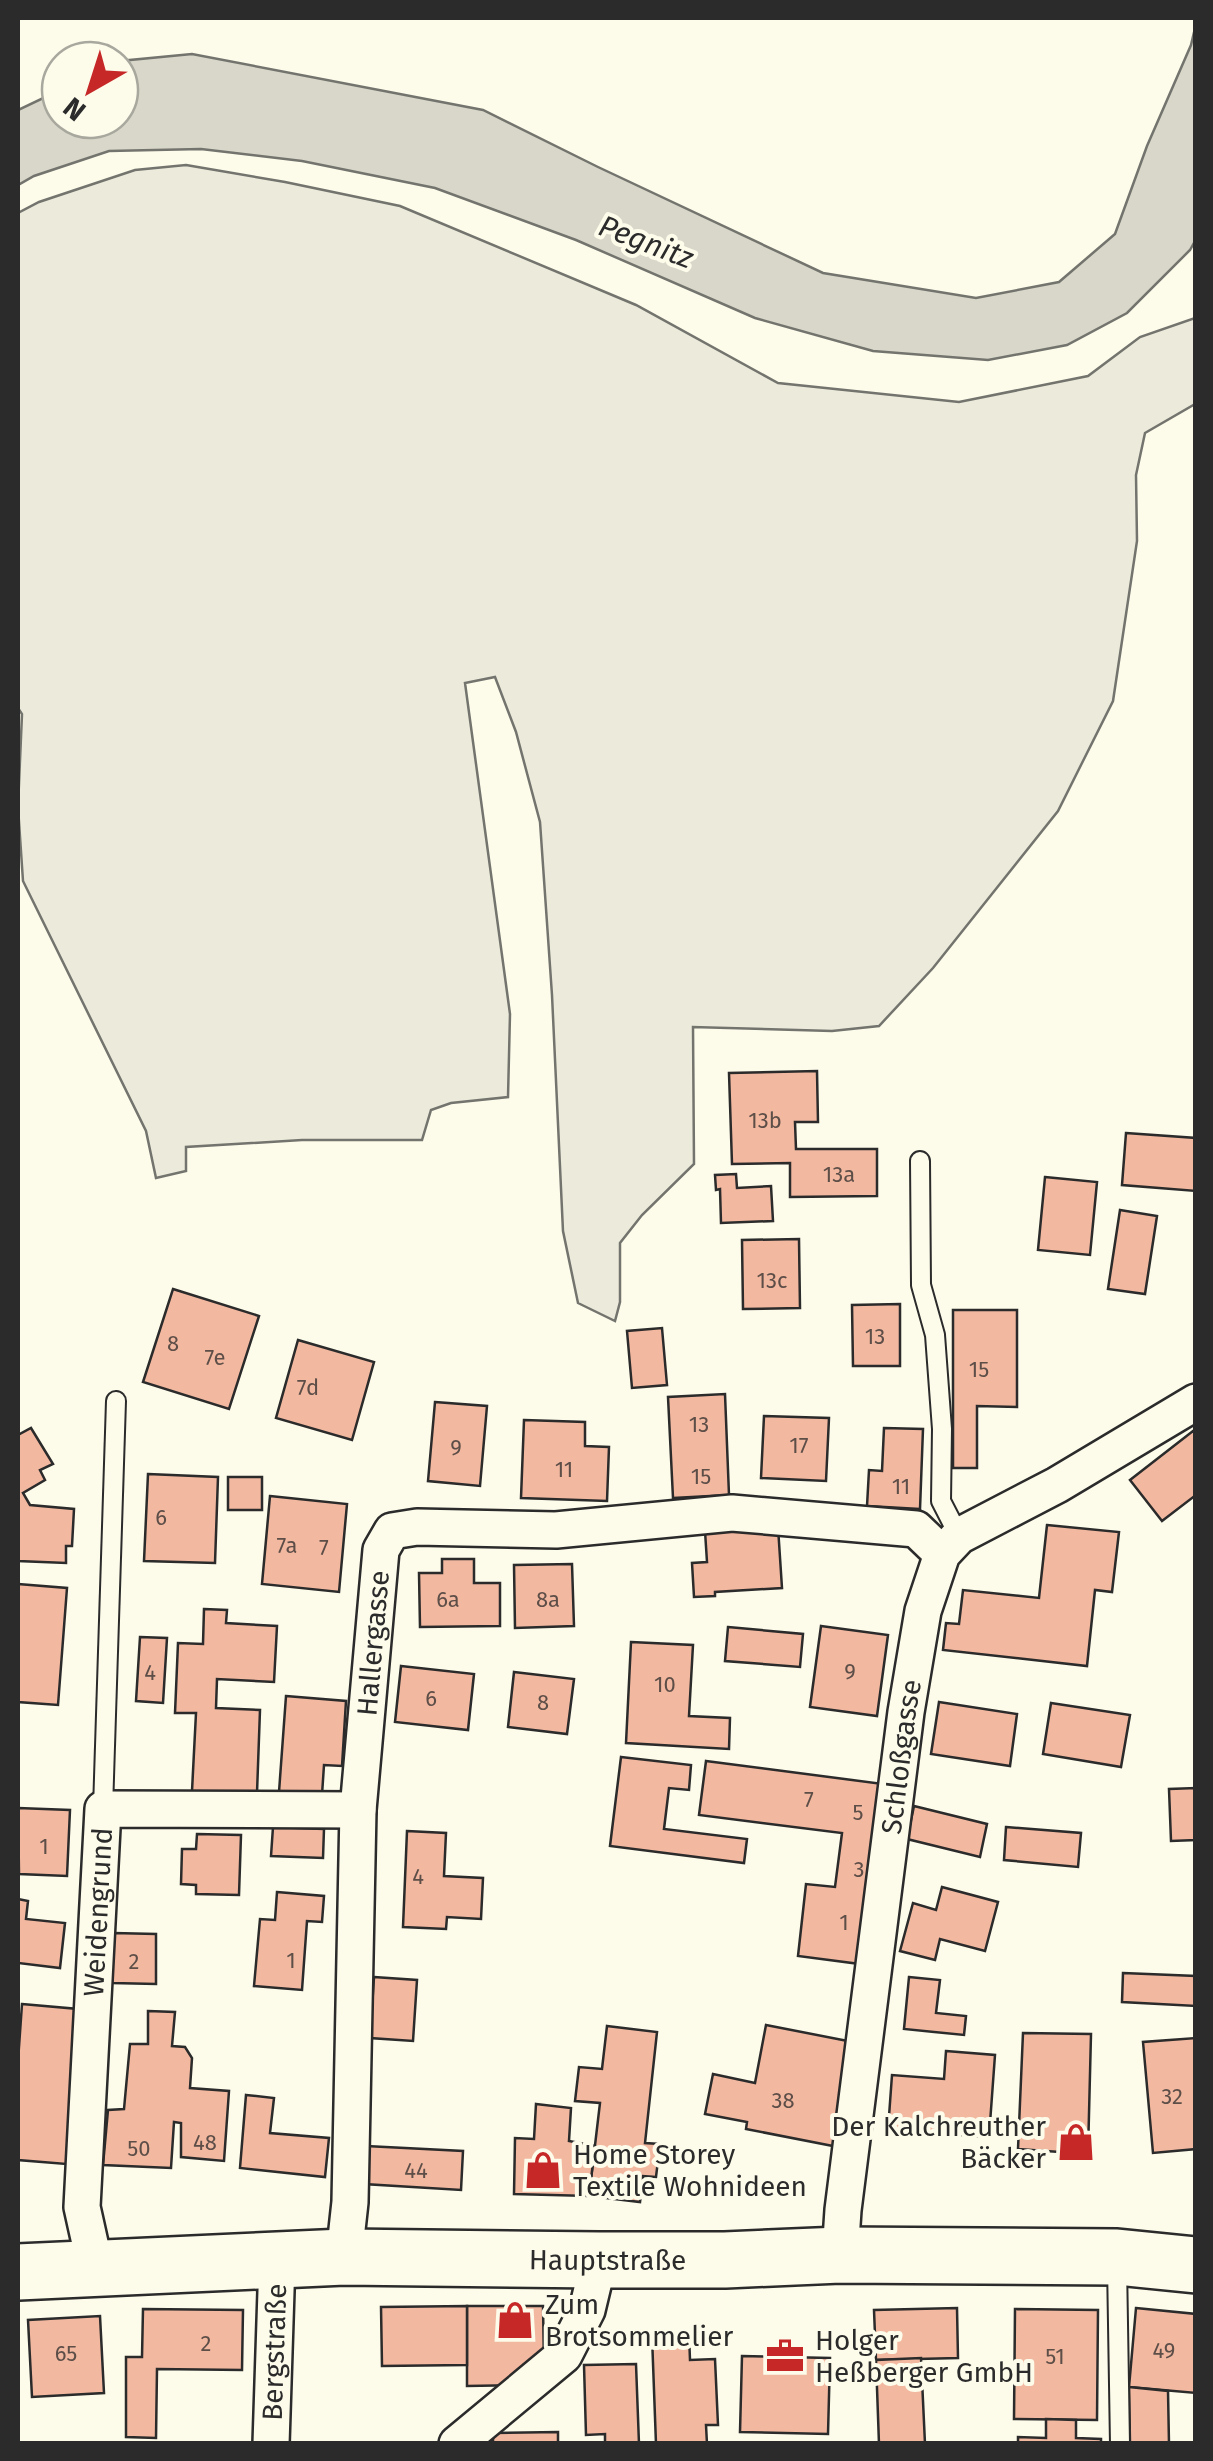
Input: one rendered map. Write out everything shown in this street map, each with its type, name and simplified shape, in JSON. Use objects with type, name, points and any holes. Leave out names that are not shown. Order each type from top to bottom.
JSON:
[{"type":"main road","name":"Hauptstraße","points":[[18,2272],[344,2257],[1117,2257],[1196,2264]]},
{"type":"street","points":[[950,1545],[1196,1402]]},
{"type":"street","name":"Hallergasse","points":[[344,2257],[350,2202],[358,1810],[381,1550],[392,1531],[418,1527],[556,1530],[732,1513],[916,1529],[950,1545]]},
{"type":"street","name":"Schloßgasse","points":[[840,2255],[906,1712],[923,1612],[950,1545]]},
{"type":"street","name":"Weidengrund","points":[[96,2270],[82,2208],[102,1809],[358,1810]]},
{"type":"street","name":"Bergstraße","points":[[272,2444],[277,2260]]},
{"type":"street","points":[[456,2444],[564,2355],[587,2310],[599,2260]]},
{"type":"lane","points":[[920,1161],[921,1285],[935,1335],[942,1429],[942,1501],[950,1545]]},
{"type":"lane","points":[[102,1809],[116,1401]]},
{"type":"lane","points":[[1117,2257],[1120,2444]]},
{"type":"shaded area","points":[[186,165],[400,206],[636,305],[778,383],[959,402],[1088,376],[1140,337],[1195,318],[1195,404],[1145,433],[1136,475],[1137,541],[1113,701],[1058,811],[933,968],[879,1026],[832,1031],[693,1027],[694,1164],[642,1215],[620,1243],[620,1302],[615,1321],[578,1303],[563,1231],[540,822],[516,732],[495,677],[465,683],[510,1014],[508,1097],[451,1103],[431,1110],[422,1140],[302,1140],[186,1147],[186,1171],[156,1178],[146,1131],[23,881],[18,807],[22,714],[18,708],[18,213],[39,202],[135,170]]},
{"type":"water","name":"Pegnitz","points":[[1195,28],[1195,241],[1190,250],[1127,313],[1067,345],[988,360],[873,351],[755,318],[576,240],[435,188],[302,161],[201,149],[109,151],[18,185],[18,110],[40,100],[40,140],[140,140],[140,59],[192,54],[483,110],[823,273],[976,298],[1059,282],[1115,234],[1147,146]]},
{"type":"building","points":[[817,1071],[818,1122],[795,1122],[796,1149],[877,1149],[877,1196],[790,1197],[790,1163],[732,1164],[729,1073]]},
{"type":"building","points":[[1126,1133],[1196,1138],[1196,1191],[1122,1185]]},
{"type":"building","points":[[736,1174],[737,1188],[771,1186],[773,1221],[721,1223],[720,1189],[716,1190],[715,1175]]},
{"type":"building","points":[[1045,1177],[1097,1182],[1090,1255],[1038,1250]]},
{"type":"building","points":[[1120,1210],[1157,1216],[1145,1294],[1108,1289]]},
{"type":"building","points":[[799,1239],[800,1308],[743,1309],[742,1240]]},
{"type":"building","points":[[173,1289],[259,1316],[229,1409],[143,1382]]},
{"type":"building","points":[[900,1304],[900,1366],[853,1366],[852,1305]]},
{"type":"building","points":[[953,1310],[1017,1310],[1017,1407],[977,1406],[977,1468],[953,1468]]},
{"type":"building","points":[[662,1328],[667,1385],[632,1388],[627,1331]]},
{"type":"building","points":[[298,1340],[374,1362],[352,1440],[276,1418]]},
{"type":"building","points":[[725,1394],[729,1495],[673,1498],[668,1397]]},
{"type":"building","points":[[435,1402],[487,1406],[480,1486],[428,1481]]},
{"type":"building","points":[[764,1416],[829,1418],[826,1481],[761,1478]]},
{"type":"building","points":[[524,1420],[585,1422],[585,1446],[609,1447],[607,1501],[521,1498]]},
{"type":"building","points":[[31,1428],[53,1464],[40,1470],[45,1480],[23,1493],[30,1505],[74,1509],[72,1546],[66,1546],[66,1563],[18,1561],[18,1435]]},
{"type":"building","points":[[884,1428],[923,1429],[920,1509],[867,1506],[869,1470],[882,1471]]},
{"type":"building","points":[[1193,1431],[1196,1495],[1162,1521],[1130,1480]]},
{"type":"building","points":[[148,1474],[218,1477],[215,1563],[144,1561]]},
{"type":"building","points":[[228,1477],[262,1477],[262,1510],[228,1510]]},
{"type":"building","points":[[270,1496],[347,1504],[339,1592],[262,1584]]},
{"type":"building","points":[[1047,1525],[1119,1532],[1112,1592],[1095,1590],[1087,1666],[943,1650],[946,1623],[959,1624],[963,1590],[1039,1598]]},
{"type":"building","points":[[778,1527],[782,1588],[694,1597],[692,1563],[707,1562],[705,1531]]},
{"type":"building","points":[[442,1559],[474,1559],[474,1583],[500,1583],[500,1626],[420,1627],[419,1573],[442,1573]]},
{"type":"building","points":[[572,1564],[574,1626],[515,1628],[514,1565]]},
{"type":"building","points":[[18,1584],[67,1588],[58,1705],[18,1702]]},
{"type":"building","points":[[204,1609],[227,1610],[226,1623],[277,1626],[274,1682],[217,1679],[216,1708],[260,1710],[257,1793],[192,1791],[196,1713],[175,1713],[178,1643],[203,1644]]},
{"type":"building","points":[[821,1626],[888,1635],[877,1716],[810,1707]]},
{"type":"building","points":[[728,1627],[803,1634],[800,1667],[725,1661]]},
{"type":"building","points":[[140,1637],[167,1638],[163,1703],[136,1701]]},
{"type":"building","points":[[631,1642],[693,1645],[689,1716],[730,1718],[729,1749],[626,1743]]},
{"type":"building","points":[[401,1666],[474,1674],[468,1730],[395,1722]]},
{"type":"building","points":[[514,1672],[574,1679],[567,1734],[508,1727]]},
{"type":"building","points":[[286,1696],[346,1701],[342,1766],[324,1765],[322,1795],[279,1792]]},
{"type":"building","points":[[939,1702],[1017,1714],[1010,1766],[931,1754]]},
{"type":"building","points":[[1051,1703],[1130,1715],[1121,1767],[1043,1754]]},
{"type":"building","points":[[621,1757],[691,1765],[689,1790],[669,1788],[664,1829],[747,1839],[744,1863],[610,1846]]},
{"type":"building","points":[[706,1761],[883,1784],[860,1964],[798,1956],[806,1884],[835,1887],[842,1833],[699,1815]]},
{"type":"building","points":[[1196,1788],[1196,1840],[1171,1841],[1169,1789]]},
{"type":"building","points":[[914,1806],[987,1824],[980,1857],[907,1839]]},
{"type":"building","points":[[18,1808],[70,1810],[67,1876],[19,1874]]},
{"type":"building","points":[[273,1827],[324,1829],[323,1858],[271,1856]]},
{"type":"building","points":[[1006,1827],[1081,1833],[1078,1867],[1004,1860]]},
{"type":"building","points":[[407,1831],[446,1833],[444,1876],[483,1878],[481,1919],[447,1917],[446,1929],[403,1927]]},
{"type":"building","points":[[197,1834],[241,1835],[239,1895],[196,1894],[196,1885],[181,1884],[182,1849],[196,1849]]},
{"type":"building","points":[[942,1887],[998,1902],[985,1951],[940,1939],[935,1960],[900,1951],[913,1903],[936,1910]]},
{"type":"building","points":[[277,1892],[324,1896],[322,1922],[307,1921],[302,1990],[254,1986],[260,1919],[275,1920]]},
{"type":"building","points":[[18,1899],[28,1901],[26,1919],[65,1923],[60,1968],[18,1963]]},
{"type":"building","points":[[113,1933],[156,1934],[156,1984],[112,1983]]},
{"type":"building","points":[[1123,1973],[1196,1976],[1196,2006],[1122,2002]]},
{"type":"building","points":[[374,1977],[417,1980],[413,2041],[370,2038]]},
{"type":"building","points":[[909,1977],[940,1980],[936,2013],[966,2016],[964,2035],[904,2029]]},
{"type":"building","points":[[22,2004],[78,2009],[66,2164],[18,2160]]},
{"type":"building","points":[[148,2011],[175,2012],[172,2046],[185,2047],[192,2058],[190,2088],[229,2091],[224,2161],[181,2157],[181,2123],[174,2122],[171,2168],[103,2165],[108,2110],[124,2109],[130,2044],[148,2044]]},
{"type":"building","points":[[766,2025],[858,2043],[838,2147],[746,2129],[747,2122],[705,2114],[713,2074],[755,2083]]},
{"type":"building","points":[[607,2026],[657,2032],[645,2143],[660,2144],[656,2177],[643,2176],[640,2202],[589,2196],[600,2103],[575,2101],[579,2067],[602,2069]]},
{"type":"building","points":[[1023,2033],[1091,2034],[1088,2154],[1018,2149]]},
{"type":"building","points":[[1196,2038],[1196,2149],[1153,2153],[1143,2042]]},
{"type":"building","points":[[946,2051],[995,2055],[989,2137],[888,2130],[892,2075],[944,2079]]},
{"type":"building","points":[[246,2095],[274,2098],[270,2133],[329,2138],[325,2177],[240,2168]]},
{"type":"building","points":[[536,2104],[571,2108],[569,2141],[595,2146],[589,2196],[514,2194],[515,2138],[534,2139]]},
{"type":"building","points":[[366,2146],[463,2151],[461,2190],[364,2184]]},
{"type":"building","points":[[467,2306],[543,2306],[544,2365],[524,2365],[525,2385],[467,2386]]},
{"type":"building","points":[[467,2306],[467,2365],[382,2366],[381,2307]]},
{"type":"building","points":[[957,2308],[958,2358],[876,2360],[874,2310]]},
{"type":"building","points":[[1136,2308],[1196,2314],[1196,2393],[1129,2387]]},
{"type":"building","points":[[143,2309],[243,2310],[242,2370],[157,2369],[156,2438],[126,2437],[126,2357],[142,2357]]},
{"type":"building","points":[[1015,2309],[1098,2310],[1097,2420],[1014,2419]]},
{"type":"building","points":[[100,2316],[104,2393],[32,2397],[28,2320]]},
{"type":"building","points":[[689,2334],[690,2360],[715,2359],[718,2425],[706,2425],[707,2444],[656,2444],[652,2336]]},
{"type":"building","points":[[742,2356],[830,2358],[828,2434],[740,2432]]},
{"type":"building","points":[[921,2358],[925,2444],[879,2444],[876,2360]]},
{"type":"building","points":[[636,2364],[639,2444],[605,2444],[605,2434],[586,2435],[584,2365]]},
{"type":"building","points":[[1129,2387],[1168,2391],[1169,2444],[1130,2444]]},
{"type":"building","points":[[1046,2419],[1076,2420],[1076,2438],[1101,2439],[1101,2444],[1018,2444],[1018,2437],[1046,2438]]},
{"type":"building","points":[[558,2432],[558,2444],[493,2444],[493,2433]]},
{"type":"place","name":"Der Kalchreuther Bäcker","points":[[1076,2142]]},
{"type":"place","name":"Home Storey Textile Wohnideen","points":[[543,2170]]},
{"type":"place","name":"Zum Brotsommelier","points":[[515,2320]]},
{"type":"place","name":"Holger Heßberger GmbH","points":[[785,2356]]}]
